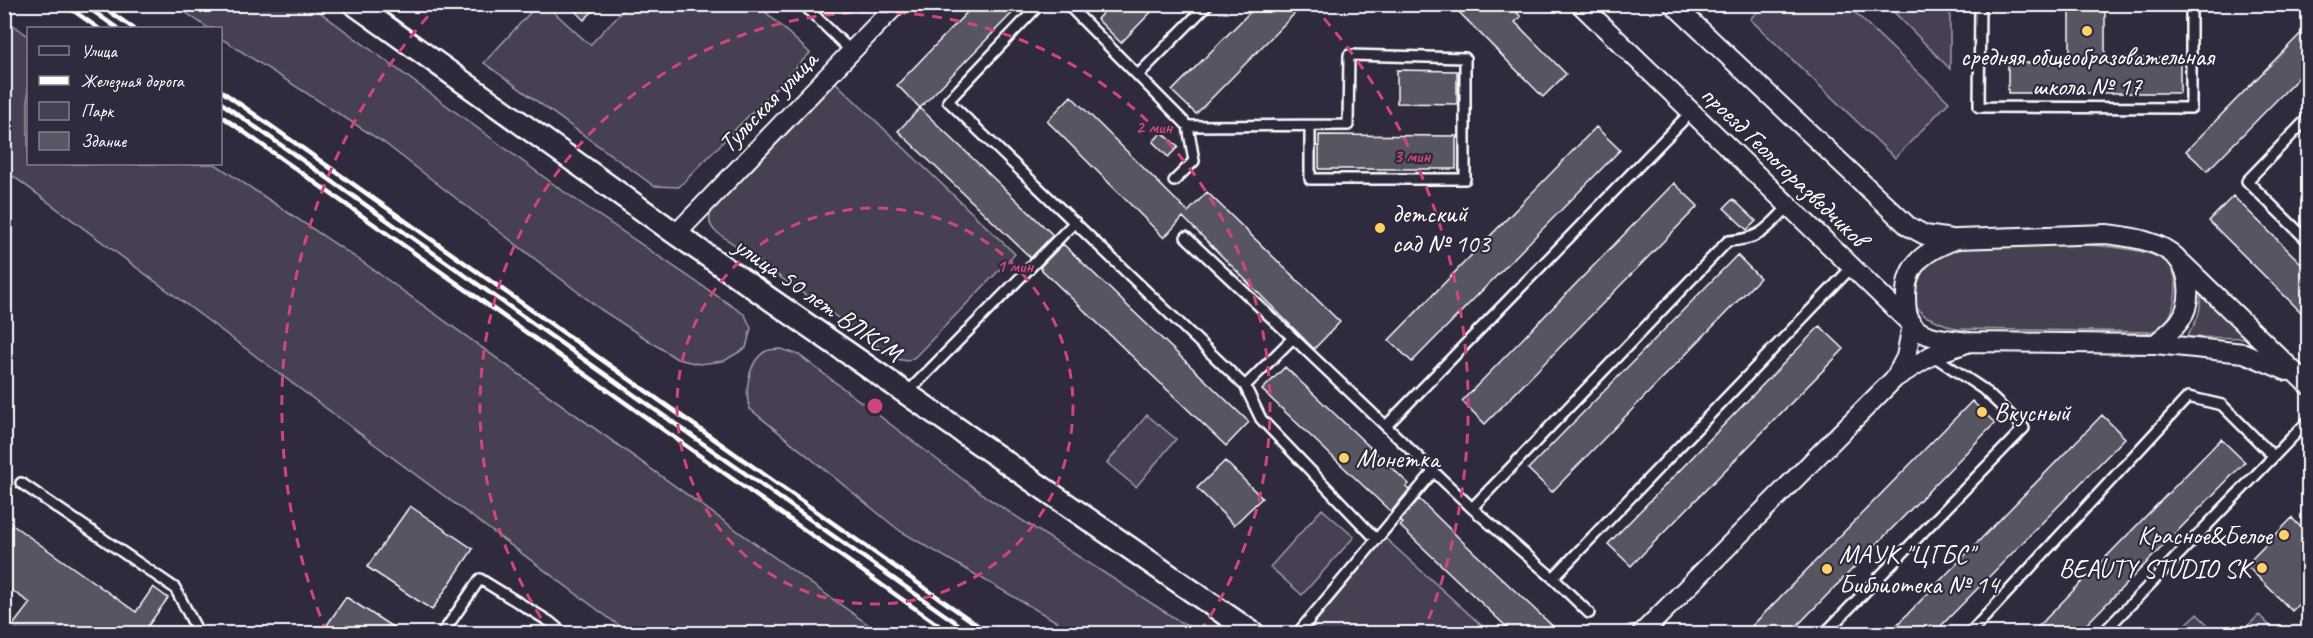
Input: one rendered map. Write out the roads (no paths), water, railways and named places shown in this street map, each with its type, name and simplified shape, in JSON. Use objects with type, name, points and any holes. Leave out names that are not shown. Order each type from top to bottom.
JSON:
[{"type":"street","name":"улица 50 лет ВЛКСМ","points":[[354,4],[676,234],[1254,633]]},
{"type":"street","name":"Тульская улица","points":[[676,234],[897,4]]},
{"type":"street","name":"проезд Геологоразведчиков","points":[[1580,4],[1912,325],[1929,335],[1945,340],[1970,342]]},
{"type":"street","name":"проезд Геологоразведчиков","points":[[1673,4],[1908,226],[1925,235],[1957,239]]},
{"type":"street","points":[[1895,378],[1906,357],[1912,325],[1906,309],[1905,290],[1910,272],[1934,247],[1957,239],[2106,234],[2129,236],[2150,242],[2177,258],[2307,383]]},
{"type":"street","points":[[2155,344],[2180,321],[2187,304],[2188,288],[2177,258]]},
{"type":"street","points":[[1645,632],[1895,378],[1932,355],[1970,342],[2155,344],[2244,353],[2277,365],[2307,383]]},
{"type":"lane","points":[[1040,4],[948,101],[1245,386],[1262,418],[1376,539]]},
{"type":"lane","points":[[1067,4],[1139,74],[1188,126],[1194,161],[1174,181]]},
{"type":"lane","points":[[1139,74],[1208,4]]},
{"type":"lane","points":[[1980,4],[1979,107],[2179,108],[2191,108],[2191,4]]},
{"type":"lane","points":[[808,9],[852,52]]},
{"type":"lane","points":[[1188,126],[1348,125],[1348,55],[1465,58],[1465,179],[1310,179],[1310,126]]},
{"type":"lane","points":[[1386,426],[1691,112]]},
{"type":"lane","points":[[2308,118],[2247,181],[2308,241]]},
{"type":"lane","points":[[1472,508],[1728,241],[1747,240],[1759,235],[1789,206]]},
{"type":"lane","points":[[907,393],[1075,222]]},
{"type":"lane","points":[[1186,237],[1472,508],[1553,578],[1589,613]]},
{"type":"lane","points":[[1553,578],[1852,267]]},
{"type":"lane","points":[[1245,386],[1293,338]]},
{"type":"lane","points":[[1824,633],[2024,428],[1983,388],[1932,355]]},
{"type":"lane","points":[[1969,633],[2188,397],[2222,405],[2273,456]]},
{"type":"lane","points":[[2102,633],[2308,420]]},
{"type":"lane","points":[[1297,633],[1434,471]]},
{"type":"lane","points":[[21,483],[175,588],[199,633]]},
{"type":"lane","points":[[442,633],[480,579],[564,633]]},
{"type":"railway","points":[[64,4],[97,27]]},
{"type":"railway","points":[[83,4],[116,27]]},
{"type":"railway","points":[[99,4],[132,27]]},
{"type":"railway","points":[[222,91],[990,634]]},
{"type":"railway","points":[[222,103],[972,634]]},
{"type":"railway","points":[[222,116],[951,634]]},
{"type":"place","name":"средняя общеобразовательная школа № 17","points":[[2087,31]]},
{"type":"place","name":"детский сад № 103","points":[[1380,228]]},
{"type":"place","name":"Вкусный","points":[[1982,412]]},
{"type":"place","name":"Монетка","points":[[1344,458]]},
{"type":"place","name":"Красное&Белое","points":[[2284,535]]},
{"type":"place","name":"BEAUTY STUDIO SK","points":[[2262,568]]},
{"type":"place","name":"МАУК \"ЦГБС\" Библиотека № 14","points":[[1827,569]]}]
